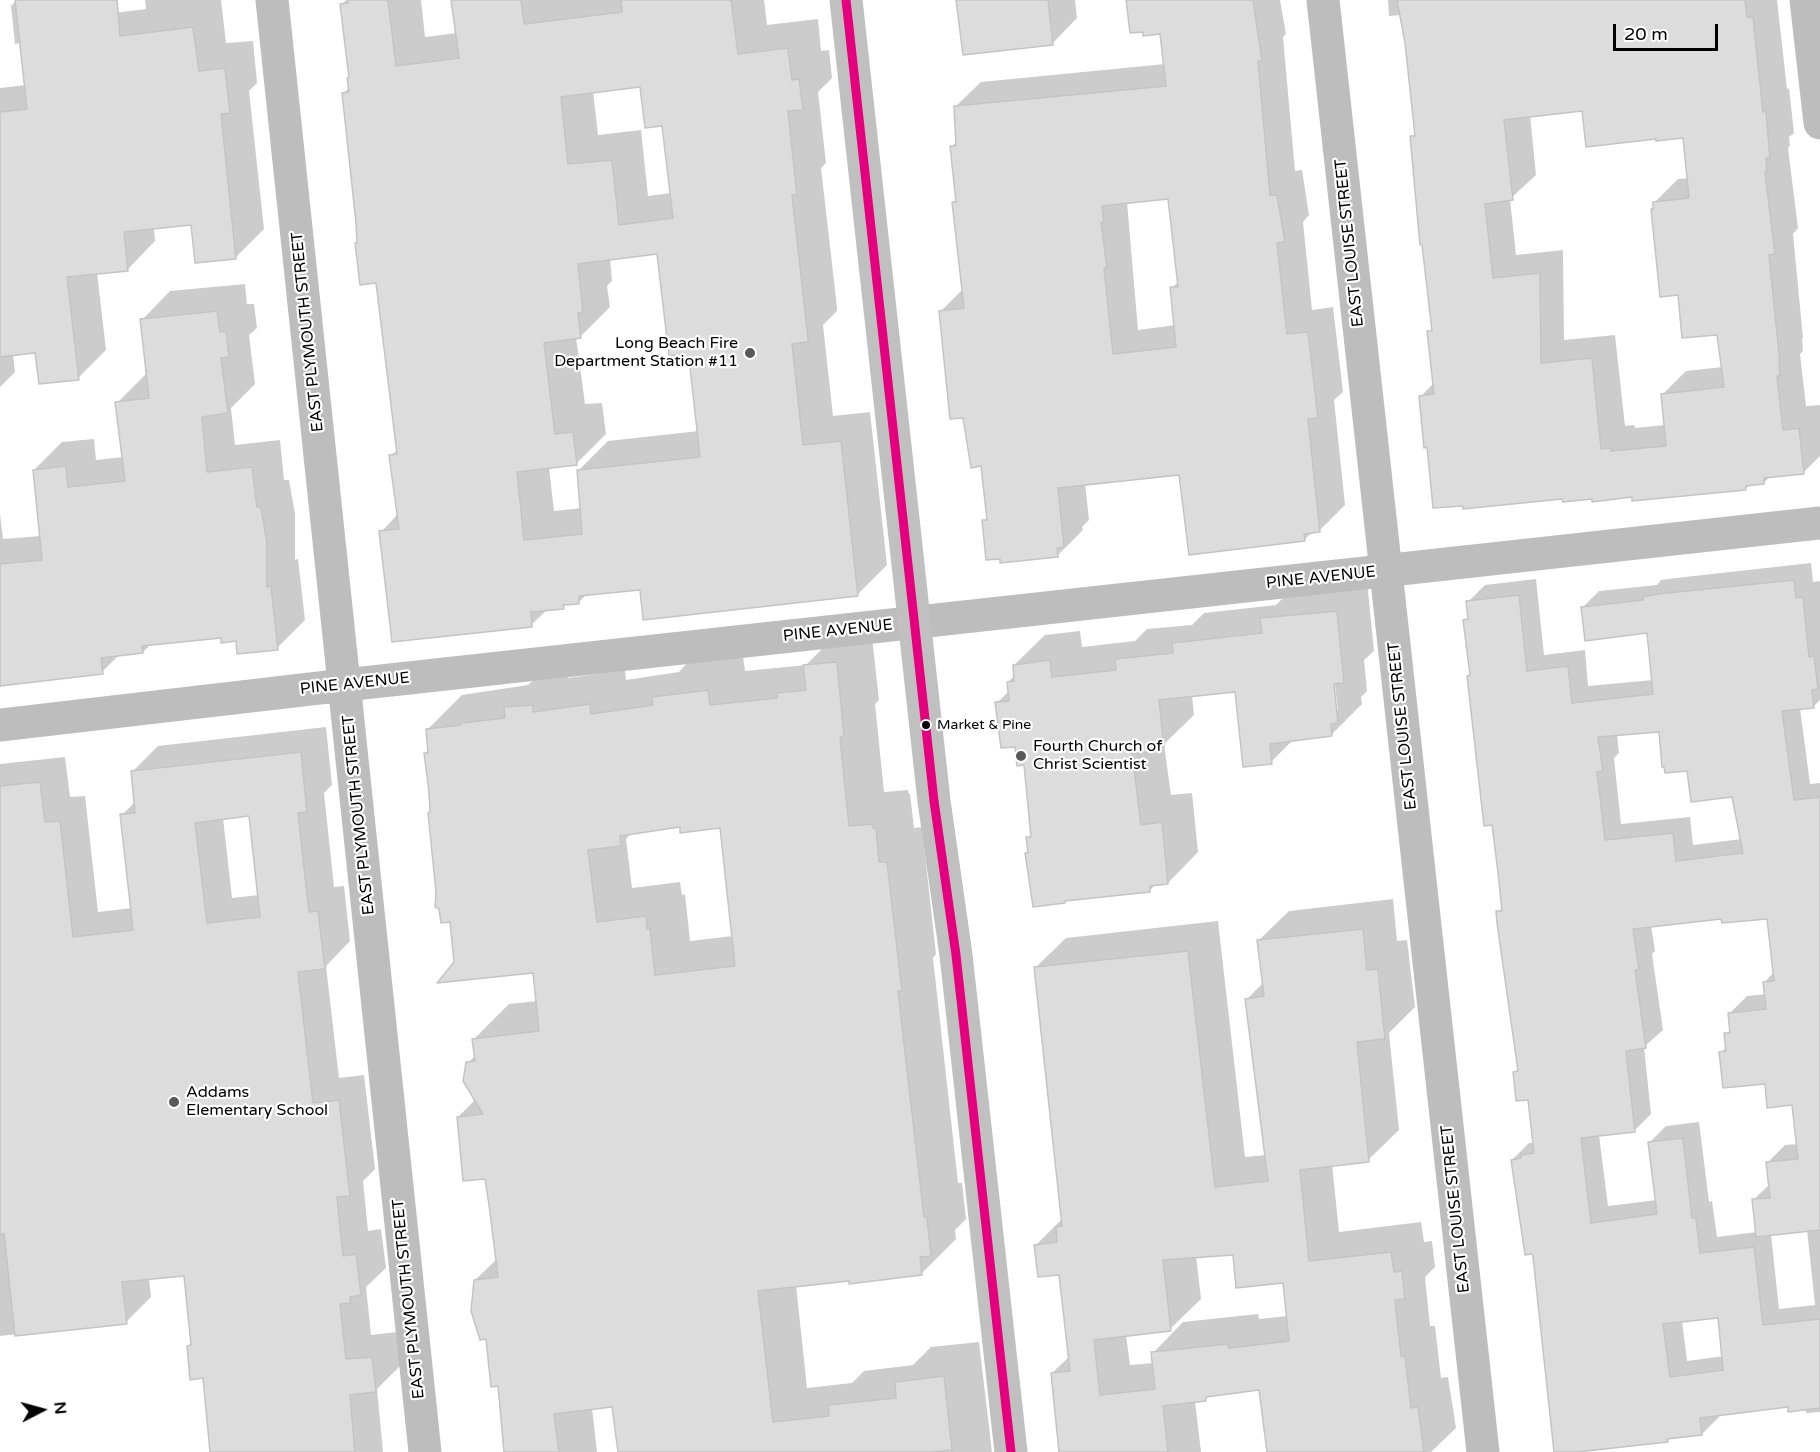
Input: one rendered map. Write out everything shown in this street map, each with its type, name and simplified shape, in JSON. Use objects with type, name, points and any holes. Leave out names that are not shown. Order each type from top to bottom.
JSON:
[{"type":"street","name":"EAST PLYMOUTH STREET","points":[[272,0],[425,1452]]},
{"type":"street","points":[[846,0],[934,801],[956,955],[1011,1452]]},
{"type":"street","name":"EAST LOUISE STREET","points":[[1323,0],[1483,1452]]},
{"type":"street","points":[[1806,0],[1820,123]]},
{"type":"street","name":"PINE AVENUE","points":[[0,725],[1820,523]]},
{"type":"building","points":[[15,0],[117,0],[120,36],[193,27],[199,71],[225,68],[230,113],[221,114],[236,259],[195,263],[191,225],[124,232],[128,271],[67,277],[79,380],[39,384],[35,353],[0,357],[0,112],[27,109]]},
{"type":"building","points":[[348,0],[388,0],[396,66],[459,58],[451,0],[521,0],[524,24],[622,12],[621,0],[731,0],[738,54],[788,48],[792,80],[799,79],[803,110],[788,111],[797,195],[792,195],[808,338],[808,342],[792,344],[803,445],[841,441],[858,596],[643,620],[640,590],[579,596],[579,604],[563,605],[564,609],[531,612],[532,627],[392,642],[379,531],[399,529],[389,455],[397,454],[376,283],[360,285],[355,243],[357,243],[356,223],[342,93],[349,92],[347,78],[349,78],[340,4],[348,3]],"holes":[[[640,87],[645,128],[662,126],[673,218],[619,225],[612,160],[568,164],[561,97]],[[657,254],[669,356],[684,354],[684,359],[689,359],[700,457],[577,470],[582,534],[524,540],[517,472],[577,465],[573,432],[555,434],[544,343],[581,338],[578,313],[583,312],[578,264]]]},
{"type":"building","points":[[956,0],[1048,0],[1053,45],[963,55]]},
{"type":"building","points":[[1126,0],[1253,0],[1262,61],[1258,61],[1270,195],[1277,195],[1285,242],[1277,243],[1287,334],[1308,332],[1318,418],[1308,419],[1320,532],[1304,534],[1305,541],[1189,555],[1179,475],[1058,488],[1064,547],[1057,548],[1058,557],[1000,563],[1000,559],[986,560],[982,520],[987,520],[981,466],[971,468],[963,418],[950,419],[939,311],[964,308],[952,202],[956,202],[950,146],[956,146],[954,106],[1166,86],[1160,34],[1143,36],[1143,32],[1130,33]],"holes":[[[1168,199],[1178,287],[1170,287],[1176,347],[1113,354],[1104,268],[1107,268],[1101,222],[1104,222],[1102,206]]]},
{"type":"building","points":[[1397,0],[1745,0],[1747,17],[1753,17],[1763,112],[1766,111],[1770,158],[1766,158],[1767,171],[1765,172],[1775,254],[1769,255],[1780,363],[1780,376],[1777,376],[1783,430],[1799,428],[1804,474],[1764,478],[1764,484],[1746,486],[1746,490],[1632,501],[1632,497],[1592,502],[1592,499],[1563,502],[1562,499],[1463,509],[1463,506],[1433,508],[1419,396],[1434,394],[1427,331],[1432,331],[1422,245],[1420,245],[1410,136],[1415,136],[1405,43]],"holes":[[[1582,111],[1586,147],[1683,138],[1689,198],[1653,202],[1653,209],[1651,209],[1660,297],[1678,295],[1682,338],[1717,335],[1724,387],[1661,394],[1666,446],[1611,451],[1611,448],[1601,449],[1592,358],[1541,363],[1540,273],[1493,278],[1485,204],[1513,200],[1504,120]]]},
{"type":"building","points":[[217,311],[220,332],[226,331],[229,357],[221,358],[228,413],[202,417],[207,472],[252,467],[257,507],[261,507],[267,543],[267,587],[271,586],[278,650],[237,654],[236,641],[221,643],[221,638],[142,646],[143,653],[101,658],[103,674],[0,686],[0,564],[42,560],[33,470],[66,466],[68,487],[125,481],[115,402],[149,398],[140,319]]},
{"type":"building","points":[[1794,580],[1796,598],[1803,597],[1809,657],[1814,656],[1818,689],[1812,690],[1814,708],[1782,711],[1794,800],[1820,797],[1820,1230],[1756,1237],[1752,1199],[1770,1198],[1766,1162],[1798,1159],[1792,1105],[1767,1108],[1765,1084],[1723,1088],[1719,1052],[1726,1051],[1724,1033],[1730,1033],[1728,1013],[1766,1009],[1763,982],[1774,981],[1767,919],[1722,923],[1721,919],[1633,929],[1639,969],[1635,970],[1646,1048],[1626,1051],[1635,1132],[1581,1138],[1591,1223],[1657,1214],[1648,1142],[1683,1138],[1692,1218],[1696,1218],[1700,1253],[1754,1247],[1763,1325],[1820,1319],[1820,1408],[1788,1412],[1788,1407],[1700,1418],[1702,1435],[1667,1439],[1668,1442],[1577,1452],[1554,1452],[1533,1257],[1532,1254],[1525,1255],[1511,1160],[1521,1158],[1521,1155],[1534,1153],[1528,1100],[1516,1101],[1513,1072],[1518,1071],[1496,911],[1502,911],[1498,873],[1492,825],[1484,826],[1463,620],[1468,619],[1466,601],[1519,595],[1527,671],[1568,666],[1572,703],[1653,694],[1647,633],[1585,641],[1581,607],[1643,600],[1643,597]],"holes":[[[1659,732],[1662,767],[1665,773],[1687,771],[1691,802],[1732,797],[1743,853],[1676,861],[1673,833],[1605,840],[1597,772],[1603,771],[1598,737]],[[1718,1318],[1723,1370],[1670,1377],[1663,1324]]]},
{"type":"building","points":[[1337,611],[1344,683],[1334,684],[1338,723],[1331,724],[1332,736],[1270,744],[1272,764],[1243,767],[1235,692],[1159,700],[1164,747],[1148,749],[1148,752],[1132,753],[1141,825],[1162,822],[1168,884],[1150,886],[1150,892],[1065,901],[1065,903],[1033,907],[1025,853],[1028,853],[1026,837],[1031,837],[1024,765],[1017,766],[1015,747],[1001,748],[995,702],[1009,701],[1007,682],[1014,681],[1013,665],[1050,660],[1052,677],[1116,670],[1115,659],[1173,653],[1172,643],[1262,633],[1260,618]]},
{"type":"building","points":[[837,662],[844,736],[840,737],[849,826],[873,824],[873,828],[876,828],[879,862],[887,862],[902,991],[898,991],[924,1217],[927,1217],[931,1256],[920,1257],[922,1275],[849,1284],[849,1281],[758,1291],[773,1422],[829,1416],[828,1405],[896,1398],[895,1382],[944,1376],[952,1450],[931,1452],[618,1452],[612,1407],[554,1414],[559,1452],[504,1452],[498,1386],[491,1387],[486,1339],[480,1340],[471,1311],[474,1280],[498,1277],[489,1205],[485,1179],[463,1181],[457,1117],[483,1114],[463,1081],[466,1062],[475,1061],[472,1039],[539,1031],[533,973],[437,983],[454,962],[450,922],[441,923],[439,909],[435,907],[436,892],[428,813],[430,812],[429,792],[424,753],[428,753],[426,729],[505,718],[504,707],[533,705],[533,712],[590,704],[591,714],[653,705],[652,697],[708,690],[710,705],[777,698],[777,693],[806,690],[803,665]],"holes":[[[680,827],[680,833],[720,828],[735,966],[655,975],[650,928],[647,929],[646,916],[597,922],[588,850],[621,846],[620,836]]]},
{"type":"building","name":"Addams Elementary School","points":[[301,752],[307,812],[298,813],[309,912],[318,911],[325,969],[298,972],[313,1103],[339,1100],[350,1196],[337,1197],[343,1256],[356,1254],[361,1295],[350,1297],[351,1303],[340,1304],[346,1359],[372,1357],[376,1392],[350,1395],[355,1452],[210,1452],[203,1378],[190,1380],[187,1346],[191,1345],[184,1276],[122,1282],[127,1324],[15,1336],[4,1234],[0,1234],[0,786],[40,782],[45,822],[60,821],[73,937],[133,930],[120,814],[135,813],[131,771]],"holes":[[[249,816],[260,917],[207,923],[195,823]]]},
{"type":"building","points":[[1363,929],[1367,970],[1378,969],[1385,1039],[1357,1042],[1369,1162],[1300,1170],[1309,1261],[1391,1252],[1394,1272],[1402,1271],[1405,1299],[1395,1300],[1401,1356],[1405,1356],[1411,1408],[1418,1407],[1424,1452],[1267,1452],[1259,1390],[1206,1397],[1206,1401],[1163,1406],[1168,1452],[1059,1452],[1051,1373],[1070,1371],[1059,1275],[1038,1277],[1034,1245],[1057,1242],[1056,1227],[1062,1226],[1034,967],[1188,951],[1215,1187],[1268,1181],[1245,999],[1264,996],[1257,940]],"holes":[[[1233,1255],[1236,1288],[1283,1283],[1289,1341],[1229,1348],[1228,1344],[1151,1352],[1155,1389],[1100,1395],[1094,1340],[1171,1331],[1163,1260]]]},
{"type":"transit line","points":[[846,0],[934,801],[956,955],[1011,1452]]},
{"type":"place","name":"Long Beach Fire Department Station #11","points":[[750,353]]},
{"type":"place","name":"Market & Pine","points":[[926,725]]},
{"type":"place","name":"Fourth Church of Christ Scientist","points":[[1021,756]]},
{"type":"place","name":"Addams Elementary School","points":[[174,1102]]}]
